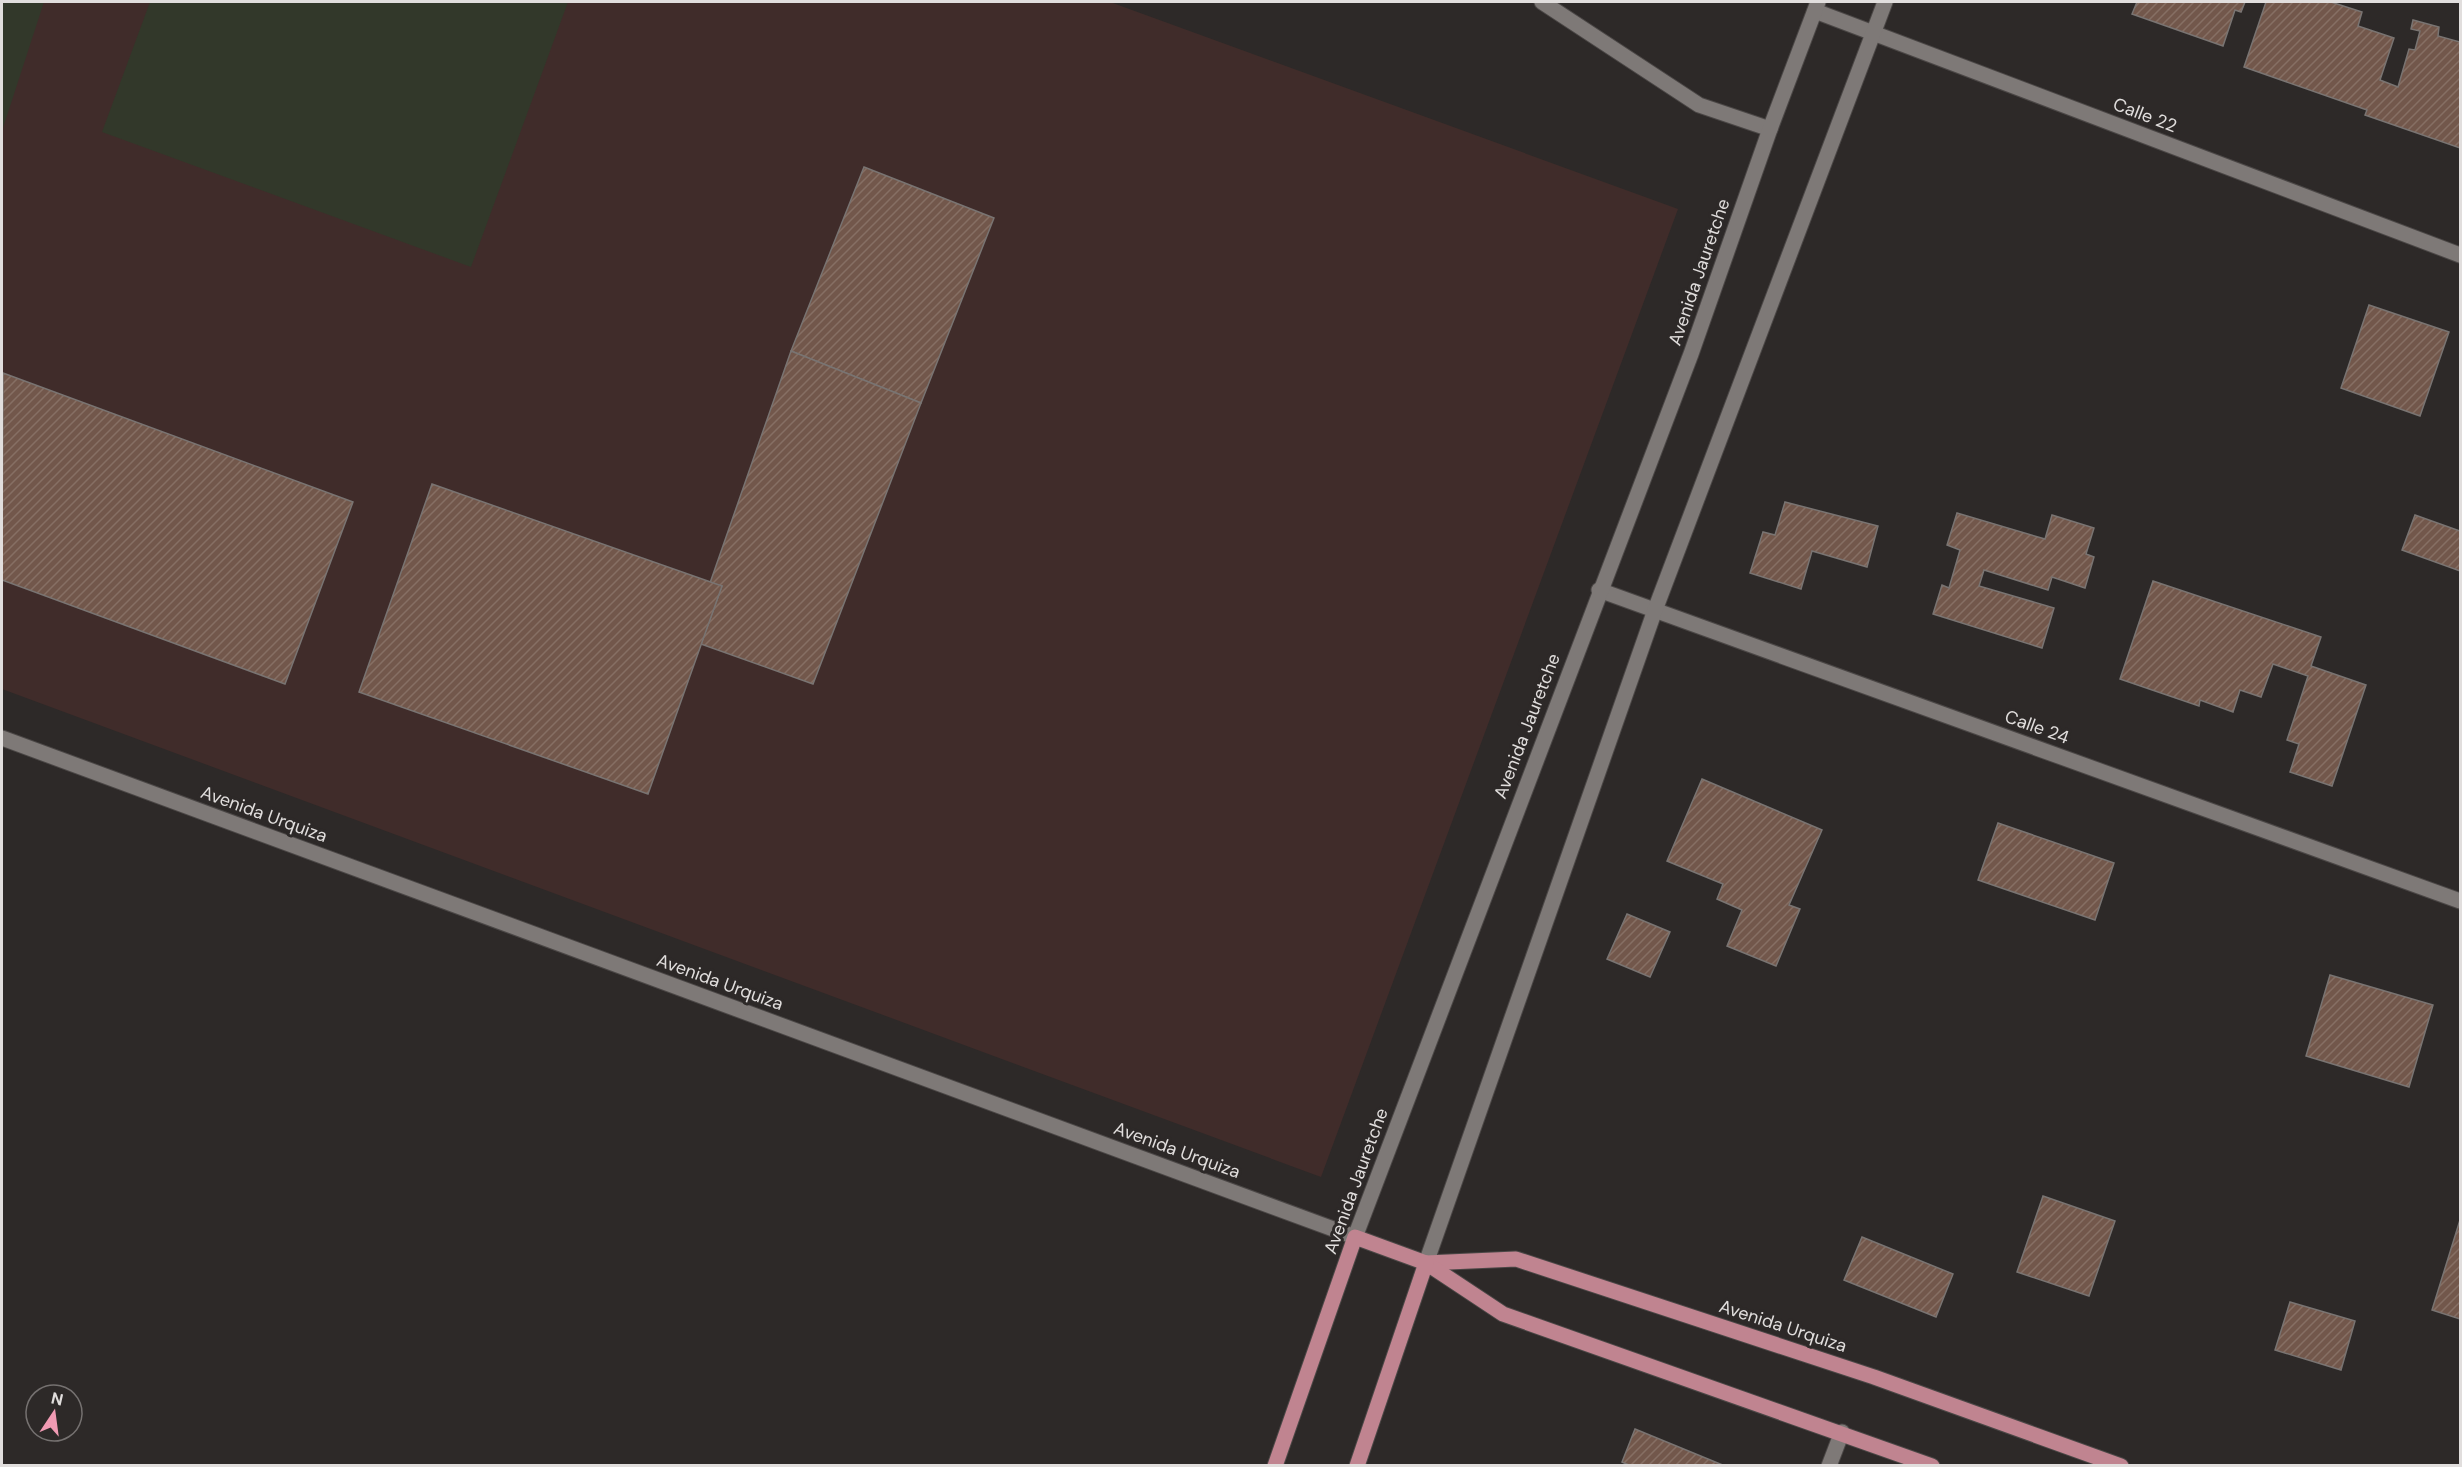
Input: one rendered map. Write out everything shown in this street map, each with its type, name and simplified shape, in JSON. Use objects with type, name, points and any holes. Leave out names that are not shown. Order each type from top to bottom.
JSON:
[{"type":"main road","points":[[1542,2],[1700,105],[1770,129]]},
{"type":"main road","points":[[1357,1466],[1655,610],[1885,2]]},
{"type":"main road","name":"Avenida Jauretche","points":[[1275,1466],[1355,1237],[1690,354],[1770,129],[1817,6]]},
{"type":"main road","name":"Calle 22","points":[[1817,6],[1873,33],[2460,255]]},
{"type":"main road","name":"Calle 24","points":[[1599,590],[2460,901]]},
{"type":"main road","name":"Avenida Urquiza","points":[[2,738],[1426,1263],[1503,1314],[1842,1432],[1932,1466]]},
{"type":"main road","name":"Avenida Urquiza","points":[[1426,1263],[1516,1259],[1874,1377],[2121,1466]]},
{"type":"main road","points":[[1829,1466],[1842,1432]]},
{"type":"shaded area","points":[[2,2],[1110,2],[1678,209],[1321,1177],[2,689]]},
{"type":"green space","points":[[2,2],[44,2],[2,131]]},
{"type":"green space","points":[[150,2],[568,2],[471,267],[102,132]]},
{"type":"building","points":[[2137,2],[2245,2],[2241,12],[2235,10],[2223,46],[2132,14]]},
{"type":"building","points":[[2266,2],[2331,2],[2362,12],[2358,26],[2394,38],[2380,80],[2398,87],[2409,49],[2415,50],[2420,31],[2411,29],[2413,20],[2439,27],[2438,36],[2460,42],[2460,148],[2365,115],[2367,110],[2244,67]]},
{"type":"building","points":[[864,167],[994,218],[921,403],[791,351]]},
{"type":"building","points":[[2369,305],[2449,332],[2420,416],[2341,388]]},
{"type":"building","points":[[791,351],[921,403],[813,684],[701,644],[722,586],[710,583]]},
{"type":"building","points":[[3,373],[353,502],[285,684],[2,580]]},
{"type":"building","points":[[432,484],[722,586],[648,794],[359,692]]},
{"type":"building","points":[[1785,502],[1878,526],[1867,567],[1812,551],[1801,589],[1750,573],[1763,532],[1775,535]]},
{"type":"building","points":[[1957,513],[2045,539],[2052,515],[2094,528],[2086,554],[2094,557],[2085,588],[2052,577],[2048,590],[1984,570],[1979,586],[2054,608],[2042,648],[1933,614],[1942,585],[1949,588],[1960,550],[1947,545]]},
{"type":"building","points":[[2415,515],[2460,531],[2460,571],[2402,550]]},
{"type":"building","points":[[2153,581],[2321,637],[2311,666],[2366,685],[2332,786],[2290,772],[2299,744],[2287,740],[2308,676],[2273,664],[2261,697],[2240,690],[2233,712],[2200,700],[2199,706],[2120,679]]},
{"type":"building","points":[[1702,779],[1822,830],[1789,905],[1800,909],[1776,966],[1727,946],[1742,910],[1717,899],[1723,884],[1667,861]]},
{"type":"building","points":[[1998,823],[2114,863],[2095,920],[1978,880]]},
{"type":"building","points":[[1627,914],[1670,932],[1650,977],[1607,959]]},
{"type":"building","points":[[2330,975],[2433,1005],[2409,1087],[2306,1056]]},
{"type":"building","points":[[2043,1196],[2115,1221],[2089,1296],[2017,1272]]},
{"type":"building","points":[[2460,1220],[2460,1319],[2432,1310]]},
{"type":"building","points":[[1862,1237],[1953,1274],[1936,1317],[1844,1280]]},
{"type":"building","points":[[2290,1302],[2355,1321],[2341,1370],[2275,1350]]},
{"type":"building","points":[[1635,1429],[1725,1466],[1631,1466],[1622,1462]]}]
